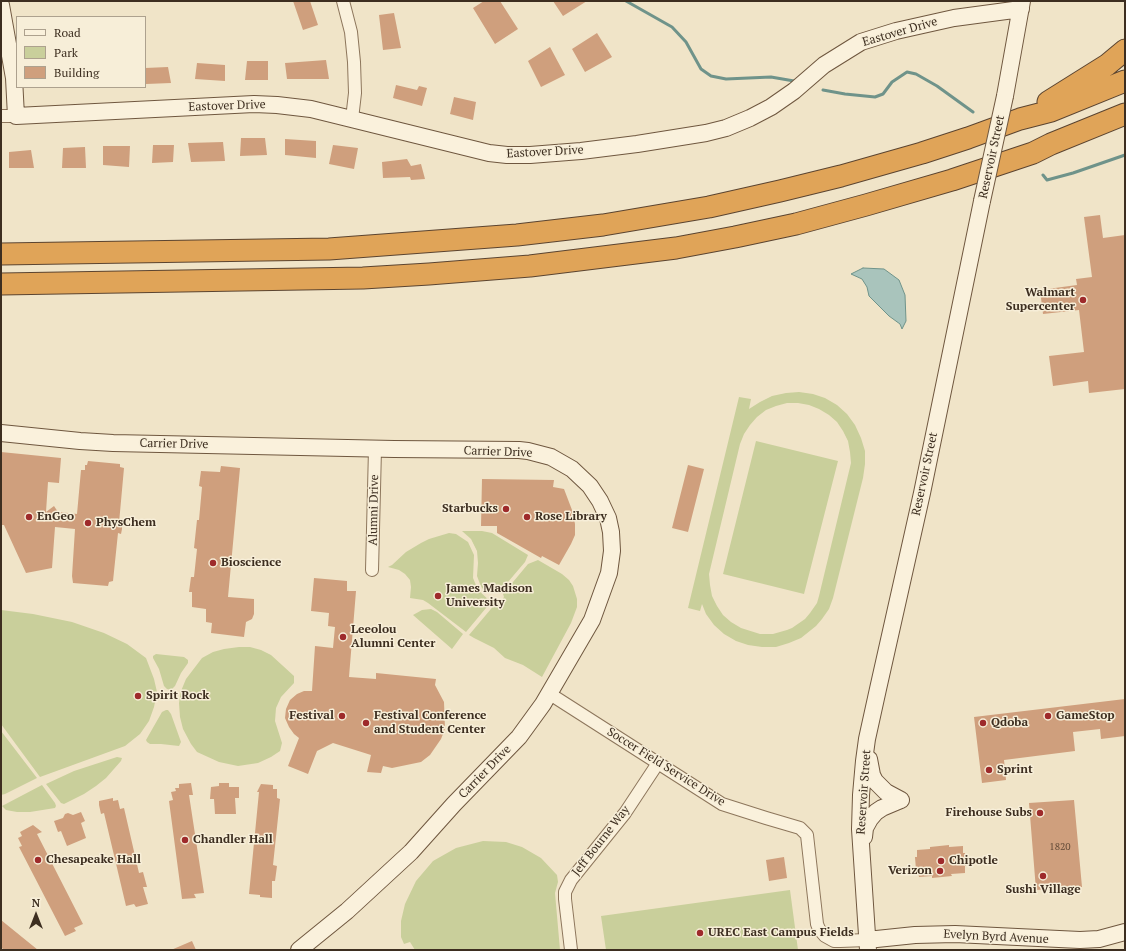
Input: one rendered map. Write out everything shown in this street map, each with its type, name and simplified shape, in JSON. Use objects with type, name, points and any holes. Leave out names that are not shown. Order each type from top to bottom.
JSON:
[{"type":"highway","points":[[1020,119],[1107,65],[1125,50]]},
{"type":"highway","points":[[1,254],[329,249],[517,235],[604,225],[710,207],[841,176],[956,142],[1020,119],[1057,109],[1125,82]]},
{"type":"highway","points":[[1033,153],[1051,144],[1125,114]]},
{"type":"highway","points":[[1,284],[378,277],[479,271],[651,252],[796,224],[866,206],[952,180],[1033,153],[1071,143],[1125,124]]},
{"type":"street","points":[[343,1],[351,32],[354,62],[355,93],[352,119]]},
{"type":"street","points":[[1,5],[14,78],[9,116]]},
{"type":"street","name":"Eastover Drive","points":[[9,116],[254,104],[277,105],[311,109],[489,153],[530,155],[581,151],[638,144],[706,133],[726,128],[771,107],[794,91],[824,65],[861,42],[923,24],[992,12],[1021,5]]},
{"type":"street","name":"Reservoir Street","points":[[867,945],[860,829],[861,795],[867,745],[922,493],[1005,96],[1021,5]]},
{"type":"street","points":[[992,12],[1016,34]]},
{"type":"street","name":"Carrier Drive","points":[[1,433],[102,443],[375,449],[519,450],[534,452],[562,463],[577,473],[592,488],[603,506],[609,523],[612,544],[610,566],[607,578],[592,620],[550,694],[519,738],[454,804],[410,852],[347,911],[299,950]]},
{"type":"street","name":"Alumni Drive","points":[[372,570],[375,449]]},
{"type":"street","name":"Soccer Field Service Drive","points":[[550,694],[722,804],[800,828],[807,835],[817,924],[819,929],[825,936],[834,940],[867,945]]},
{"type":"street","points":[[861,854],[866,828],[870,820],[876,812],[882,808],[901,800],[886,792],[875,781],[869,764],[867,745]]},
{"type":"street","name":"Jeff Bourne Way","points":[[571,950],[565,899],[565,892],[570,880],[625,813],[658,763]]},
{"type":"street","name":"Evelyn Byrd Avenue","points":[[867,945],[915,935],[955,934],[1080,940],[1099,939],[1125,932]]},
{"type":"green space","points":[[799,392],[813,394],[825,398],[837,405],[847,414],[855,425],[865,451],[865,464],[863,478],[829,609],[816,626],[801,638],[776,647],[762,647],[736,641],[724,634],[714,625],[706,614],[702,604],[700,611],[688,608],[739,397],[751,399],[749,409],[772,396]],"holes":[[[787,403],[798,403],[819,409],[837,422],[848,441],[851,463],[817,603],[805,619],[792,628],[773,634],[760,634],[741,628],[723,615],[712,596],[709,574],[740,444],[744,434],[757,417],[766,410]]]},
{"type":"green space","points":[[756,441],[838,461],[804,594],[723,574]]},
{"type":"green space","points":[[462,531],[482,531],[492,533],[528,555],[525,562],[502,589],[494,586],[487,592],[482,588],[477,576],[477,551],[471,539]]},
{"type":"green space","points":[[449,533],[456,534],[468,542],[474,555],[473,578],[478,590],[491,602],[466,632],[428,603],[423,600],[410,598],[410,580],[399,570],[388,567],[406,552],[421,543]]},
{"type":"green space","points":[[538,560],[562,574],[569,580],[573,586],[577,599],[577,607],[571,623],[542,677],[523,665],[505,658],[494,648],[469,635],[496,603],[502,600],[504,597],[503,594],[528,564]]},
{"type":"green space","points":[[431,609],[437,612],[463,634],[452,649],[413,615],[422,610]]},
{"type":"green space","points":[[1,610],[33,614],[72,622],[104,633],[127,644],[146,658],[157,692],[149,721],[140,734],[125,746],[40,777],[1,724]]},
{"type":"green space","points":[[239,647],[250,647],[271,655],[294,676],[294,683],[281,697],[276,708],[275,721],[282,743],[280,751],[258,763],[238,766],[219,762],[197,752],[183,729],[179,703],[181,691],[186,679],[202,658],[213,652]]},
{"type":"green space","points":[[156,654],[184,657],[188,660],[188,663],[175,686],[171,690],[164,686],[159,669],[153,658]]},
{"type":"green space","points":[[168,710],[171,714],[181,742],[179,746],[150,744],[146,740],[162,712]]},
{"type":"green space","points":[[1,731],[37,778],[1,795]]},
{"type":"green space","points":[[117,757],[122,758],[121,761],[106,778],[84,794],[64,804],[61,803],[46,784],[74,771]]},
{"type":"green space","points":[[42,785],[55,803],[55,808],[30,812],[17,812],[6,810],[2,806]]},
{"type":"green space","points":[[483,841],[506,842],[522,847],[541,858],[557,875],[558,882],[555,893],[560,950],[415,950],[410,942],[404,944],[401,937],[401,921],[405,904],[416,881],[433,861],[456,848]]},
{"type":"green space","name":"UREC East Campus Fields","points":[[790,890],[798,950],[606,950],[601,916]]},
{"type":"water","points":[[863,268],[884,269],[899,280],[905,295],[906,321],[902,329],[900,324],[889,316],[869,296],[867,287],[862,279],[851,274]]},
{"type":"building","points":[[293,1],[310,1],[318,25],[303,30]]},
{"type":"building","points":[[484,1],[500,1],[518,29],[495,44],[473,8]]},
{"type":"building","points":[[553,1],[587,1],[563,16]]},
{"type":"building","points":[[394,13],[401,48],[383,50],[379,15]]},
{"type":"building","points":[[597,33],[612,57],[585,72],[572,49]]},
{"type":"building","points":[[550,47],[565,75],[541,87],[528,61]]},
{"type":"building","points":[[326,60],[329,79],[287,79],[285,63]]},
{"type":"building","points":[[247,61],[268,61],[268,80],[245,80]]},
{"type":"building","points":[[197,63],[225,65],[225,81],[195,79]]},
{"type":"building","points":[[168,67],[171,83],[146,84],[146,68]]},
{"type":"building","points":[[396,85],[417,90],[419,86],[427,88],[422,106],[393,98]]},
{"type":"building","points":[[454,97],[476,102],[473,120],[450,114]]},
{"type":"building","points":[[241,138],[265,138],[267,155],[240,156]]},
{"type":"building","points":[[285,139],[316,141],[316,158],[285,155]]},
{"type":"building","points":[[223,142],[225,161],[191,162],[188,143]]},
{"type":"building","points":[[153,145],[174,145],[173,162],[152,163]]},
{"type":"building","points":[[333,145],[358,148],[354,169],[329,164]]},
{"type":"building","points":[[103,146],[130,146],[129,167],[103,165]]},
{"type":"building","points":[[85,147],[86,168],[62,168],[63,148]]},
{"type":"building","points":[[31,150],[34,168],[9,168],[9,152]]},
{"type":"building","points":[[407,159],[411,166],[421,164],[425,179],[411,180],[410,177],[383,178],[382,162]]},
{"type":"building","name":"Walmart Supercenter","points":[[1100,215],[1103,238],[1125,235],[1125,389],[1089,393],[1088,381],[1053,386],[1049,356],[1084,352],[1079,310],[1043,314],[1040,290],[1077,285],[1076,279],[1092,277],[1084,217]]},
{"type":"building","points":[[1,452],[61,458],[59,483],[48,482],[46,512],[54,506],[58,512],[77,514],[81,470],[85,470],[85,465],[87,465],[88,461],[120,464],[120,467],[124,468],[119,523],[122,524],[122,529],[121,534],[118,533],[113,581],[109,582],[108,586],[73,583],[72,576],[75,529],[55,527],[52,568],[26,573],[4,525],[1,525]]},
{"type":"building","points":[[688,465],[704,469],[688,532],[672,528]]},
{"type":"building","name":"Bioscience","points":[[221,466],[240,468],[228,597],[254,599],[254,614],[252,619],[246,622],[244,637],[211,633],[212,623],[206,622],[206,609],[192,607],[192,592],[189,592],[191,577],[194,577],[197,549],[194,548],[197,520],[199,520],[202,487],[199,486],[201,471],[220,472]]},
{"type":"building","name":"Rose Library","points":[[482,479],[554,480],[553,487],[564,489],[572,510],[575,524],[575,535],[559,565],[542,556],[541,558],[497,533],[497,526],[481,526]]},
{"type":"building","name":"Festival Conference and Student Center","points":[[314,578],[347,581],[347,591],[356,591],[349,677],[376,679],[376,673],[436,679],[435,685],[444,702],[445,729],[441,739],[430,755],[421,762],[392,768],[383,766],[381,773],[367,772],[371,755],[333,743],[317,751],[308,774],[288,766],[299,738],[289,727],[285,718],[286,709],[290,700],[297,694],[304,691],[312,691],[315,646],[333,648],[335,627],[328,626],[329,613],[311,611]]},
{"type":"building","points":[[1125,699],[1125,736],[1101,739],[1100,729],[1073,732],[1075,751],[1004,760],[1006,780],[982,783],[974,717]]},
{"type":"building","points":[[191,783],[193,795],[189,795],[204,893],[194,894],[196,898],[182,899],[169,801],[173,800],[171,792],[176,791],[175,788],[179,788],[179,784]]},
{"type":"building","points":[[219,783],[229,783],[229,787],[239,787],[239,798],[235,798],[236,814],[215,814],[214,799],[210,799],[211,787],[219,786]]},
{"type":"building","points":[[261,784],[273,785],[273,789],[277,789],[277,798],[280,799],[273,865],[277,866],[275,881],[272,881],[272,898],[249,894],[259,792],[257,792]]},
{"type":"building","points":[[113,798],[113,801],[118,800],[120,809],[124,808],[139,873],[143,872],[147,887],[143,887],[148,904],[136,907],[134,904],[126,906],[104,813],[101,814],[99,805],[99,801]]},
{"type":"building","points":[[1074,800],[1082,887],[1036,890],[1029,803]]},
{"type":"building","points":[[81,812],[85,821],[81,823],[86,838],[67,846],[61,831],[58,832],[54,821],[63,818],[65,814],[68,813],[73,815]]},
{"type":"building","points":[[33,825],[42,832],[37,834],[83,924],[74,928],[76,931],[65,936],[19,847],[22,846],[18,838],[22,836],[20,832]]},
{"type":"building","name":"Chipotle","points":[[949,845],[949,847],[963,846],[966,866],[965,873],[932,878],[932,876],[919,877],[918,869],[916,870],[915,857],[917,857],[917,850]]},
{"type":"building","points":[[784,857],[787,878],[769,881],[766,860]]},
{"type":"building","points":[[1,920],[38,950],[4,950],[1,947]]},
{"type":"building","points":[[192,941],[196,950],[171,950]]},
{"type":"waterway","points":[[626,1],[672,27],[686,42],[701,69],[711,76],[726,79],[771,77],[794,81]]},
{"type":"waterway","points":[[823,90],[875,97],[883,94],[892,82],[907,72],[916,74],[937,86],[973,112]]},
{"type":"waterway","points":[[1043,175],[1047,180],[1073,173],[1125,155]]},
{"type":"place","name":"Walmart Supercenter","points":[[1083,300]]},
{"type":"place","name":"Starbucks","points":[[506,509]]},
{"type":"place","name":"EnGeo","points":[[29,517]]},
{"type":"place","name":"Rose Library","points":[[527,517]]},
{"type":"place","name":"PhysChem","points":[[88,523]]},
{"type":"place","name":"Bioscience","points":[[213,563]]},
{"type":"place","name":"James Madison University","points":[[438,596]]},
{"type":"place","name":"Leeolou Alumni Center","points":[[343,637]]},
{"type":"place","name":"Spirit Rock","points":[[138,696]]},
{"type":"place","name":"Festival","points":[[342,716]]},
{"type":"place","name":"GameStop","points":[[1048,716]]},
{"type":"place","name":"Festival Conference and Student Center","points":[[366,723]]},
{"type":"place","name":"Qdoba","points":[[983,723]]},
{"type":"place","name":"Sprint","points":[[989,770]]},
{"type":"place","name":"Firehouse Subs","points":[[1040,813]]},
{"type":"place","name":"Chandler Hall","points":[[185,840]]},
{"type":"place","name":"Chesapeake Hall","points":[[38,860]]},
{"type":"place","name":"Chipotle","points":[[941,861]]},
{"type":"place","name":"Verizon","points":[[940,871]]},
{"type":"place","name":"Sushi Village","points":[[1043,876]]},
{"type":"place","name":"UREC East Campus Fields","points":[[700,933]]}]
